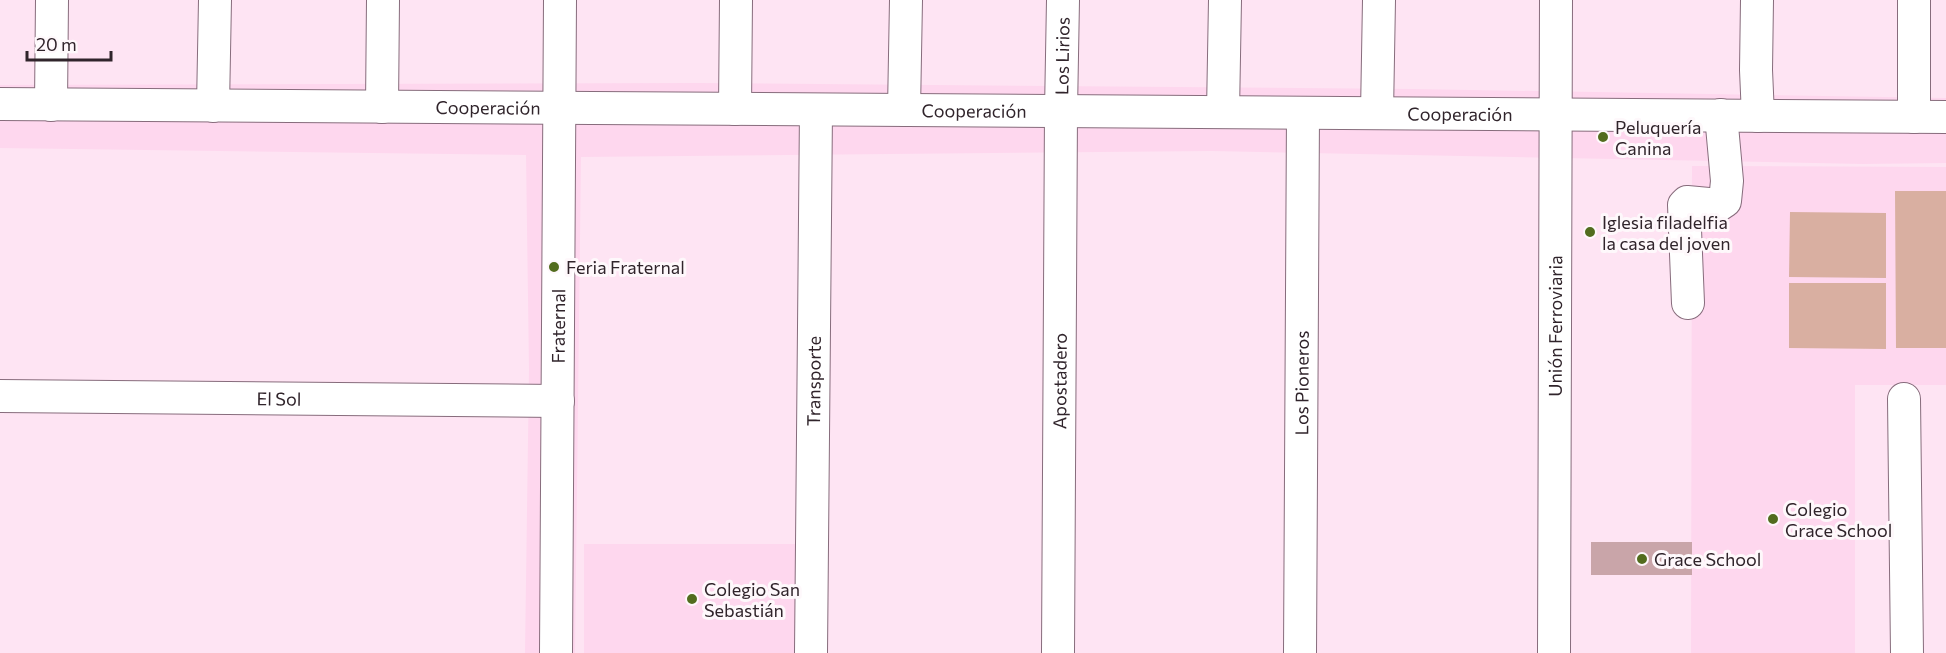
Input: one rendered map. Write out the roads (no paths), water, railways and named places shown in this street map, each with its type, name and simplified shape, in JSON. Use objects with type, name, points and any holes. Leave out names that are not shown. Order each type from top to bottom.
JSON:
[{"type":"street","points":[[51,105],[52,0]]},
{"type":"street","points":[[213,106],[214,0]]},
{"type":"street","points":[[382,107],[383,0]]},
{"type":"street","name":"Fraternal","points":[[556,653],[560,0]]},
{"type":"street","points":[[735,109],[736,0]]},
{"type":"street","points":[[904,110],[906,0]]},
{"type":"street","name":"Los Lirios","points":[[1061,111],[1063,0]]},
{"type":"street","points":[[1223,112],[1225,0]]},
{"type":"street","points":[[1377,113],[1379,0]]},
{"type":"street","name":"Unión Ferroviaria","points":[[1554,653],[1556,0]]},
{"type":"street","points":[[1757,0],[1758,116]]},
{"type":"street","points":[[1914,0],[1914,117]]},
{"type":"street","name":"Cooperación","points":[[0,104],[1946,117]]},
{"type":"street","name":"Transporte","points":[[811,653],[816,110]]},
{"type":"street","name":"Apostadero","points":[[1058,653],[1061,111]]},
{"type":"street","name":"Los Pioneros","points":[[1300,653],[1303,113]]},
{"type":"street","points":[[1688,303],[1684,205],[1687,202],[1694,202],[1719,205],[1725,201],[1727,181],[1721,115]]},
{"type":"street","name":"El Sol","points":[[0,396],[558,401]]},
{"type":"street","points":[[1904,399],[1907,653]]},
{"type":"place","name":"Peluquería Canina","points":[[1603,137]]},
{"type":"place","name":"Iglesia filadelfia la casa del joven","points":[[1590,232]]},
{"type":"place","name":"Feria Fraternal","points":[[554,267]]},
{"type":"place","name":"Colegio Grace School","points":[[1773,519]]},
{"type":"place","name":"Grace School","points":[[1642,559]]},
{"type":"place","name":"Colegio San Sebastián","points":[[692,599]]}]
